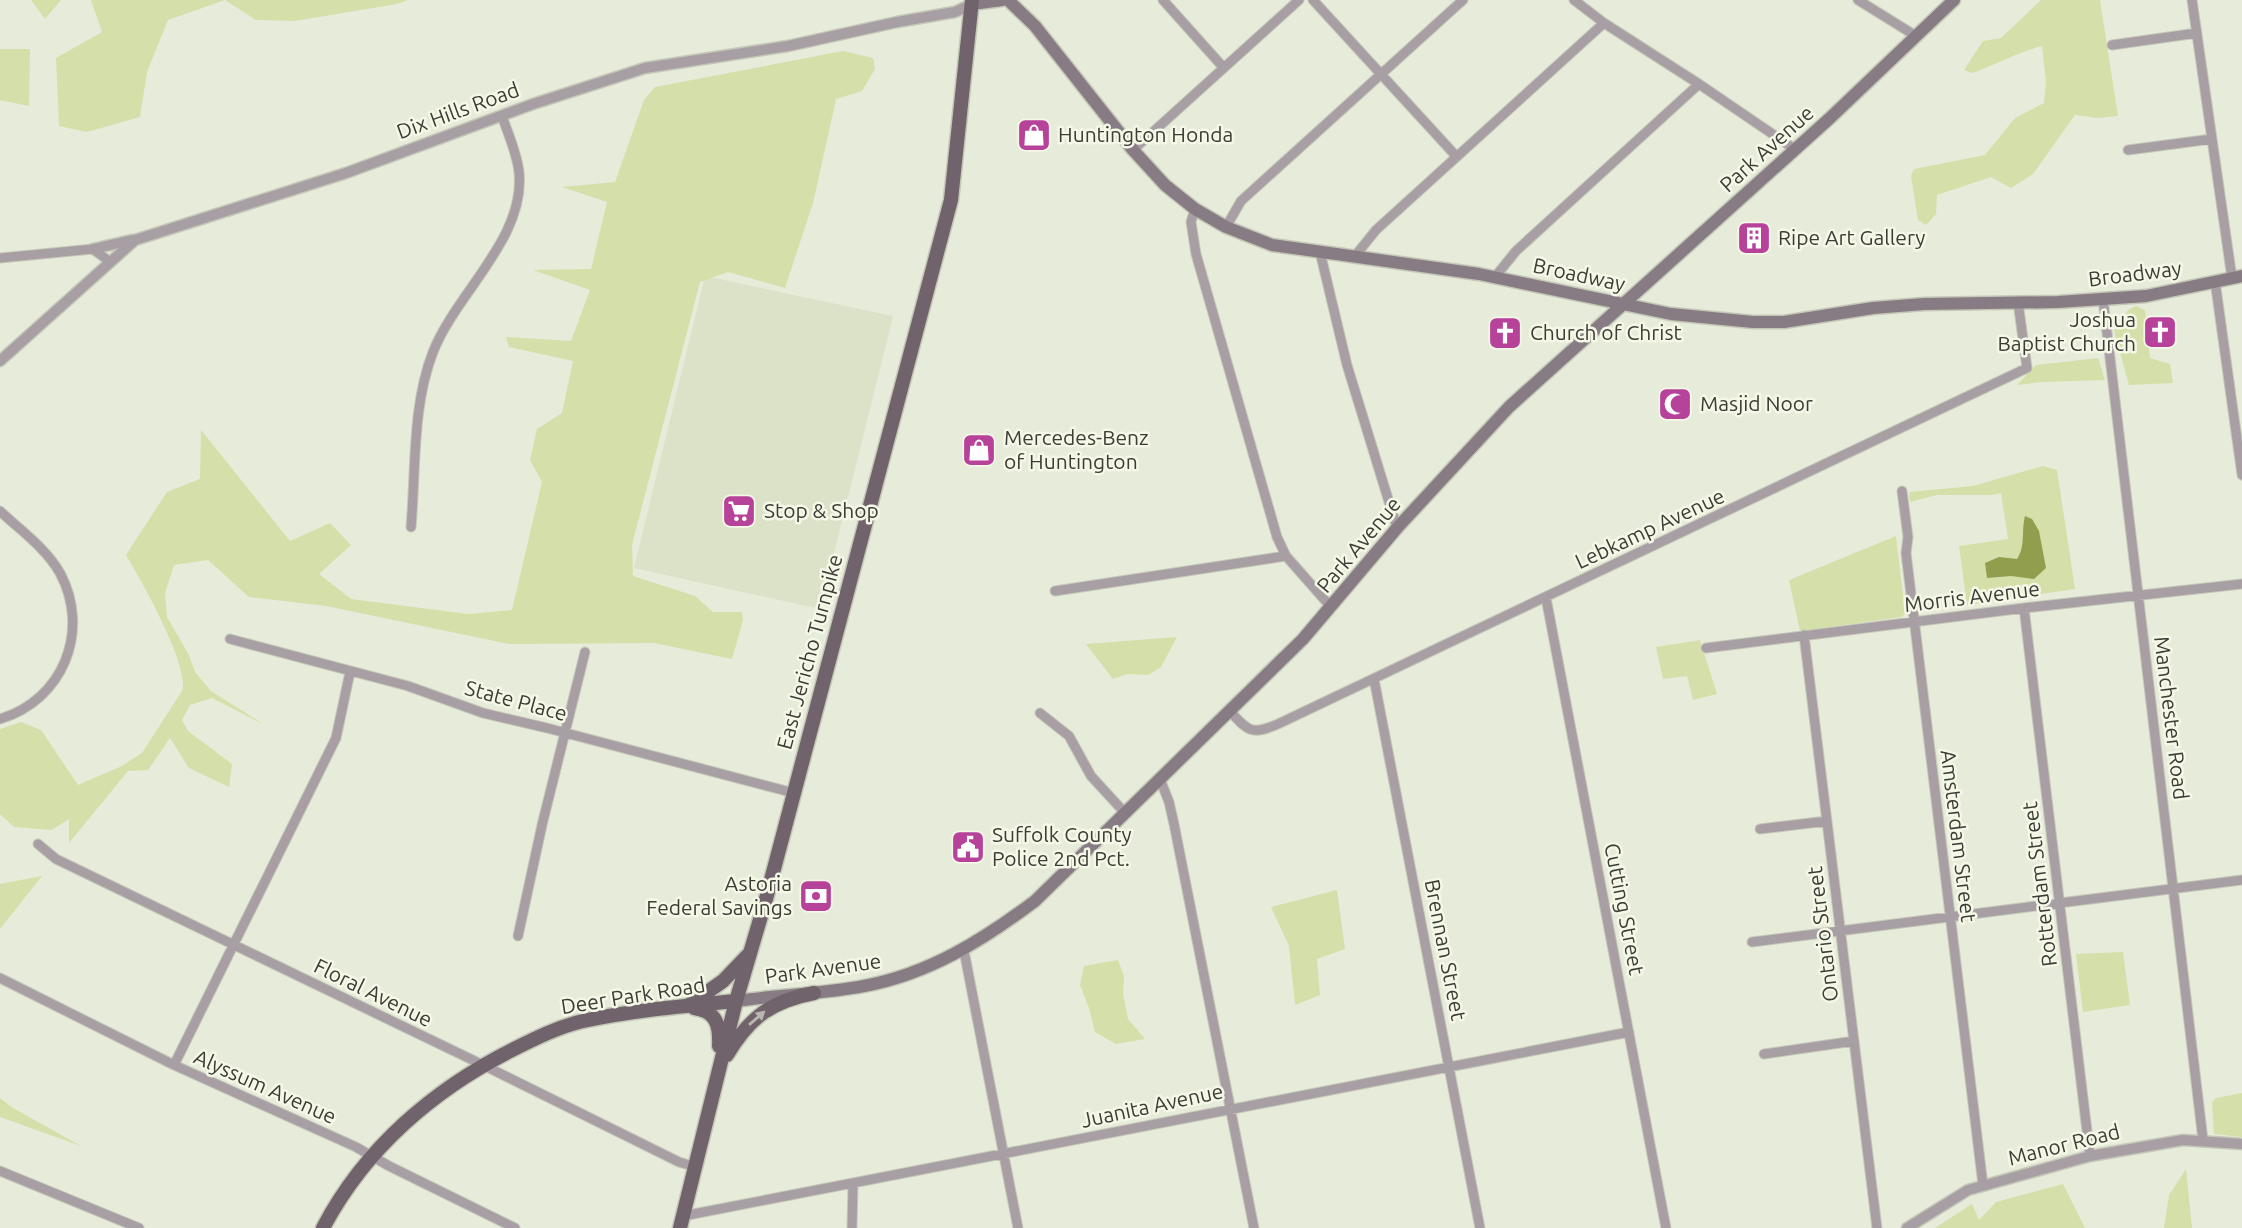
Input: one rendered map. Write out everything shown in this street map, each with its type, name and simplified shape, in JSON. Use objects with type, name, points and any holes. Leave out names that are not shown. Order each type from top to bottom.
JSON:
[{"type":"main road","points":[[973,1],[1002,0]]},
{"type":"main road","name":"Broadway","points":[[1008,0],[1034,26],[1133,150],[1165,184],[1195,209],[1226,228],[1272,245],[1495,277],[1688,317],[1767,322],[1901,305],[2146,296],[2237,277]]},
{"type":"main road","name":"Park Avenue","points":[[736,1001],[865,986],[891,979],[964,951],[1035,901],[1303,639],[1397,528],[1509,407],[1796,150],[1954,0]]},
{"type":"main road","name":"East Jericho Turnpike","points":[[682,1222],[736,1001],[951,200],[973,1]]},
{"type":"main road","points":[[686,1006],[723,981],[751,951]]},
{"type":"main road","points":[[719,1068],[736,1040],[760,1014],[778,1003],[814,993]]},
{"type":"main road","name":"Deer Park Road","points":[[323,1228],[331,1212],[371,1156],[418,1111],[483,1065],[549,1032],[583,1021],[736,1001]]},
{"type":"main road","points":[[686,1006],[702,1009],[716,1020],[720,1037],[719,1068]]},
{"type":"street","points":[[1163,0],[1223,67]]},
{"type":"street","points":[[1133,150],[1299,0]]},
{"type":"street","points":[[1313,0],[1456,156]]},
{"type":"street","points":[[1226,228],[1241,201],[1463,0]]},
{"type":"street","points":[[1574,0],[1604,23],[1699,83],[1796,150]]},
{"type":"street","points":[[1858,0],[1916,36]]},
{"type":"street","points":[[2192,0],[2212,139],[2237,277]]},
{"type":"street","name":"Dix Hills Road","points":[[0,361],[135,240],[346,173],[502,116],[654,65],[788,46],[955,12],[973,1]]},
{"type":"street","points":[[1355,256],[1376,230],[1604,23]]},
{"type":"street","points":[[2112,45],[2197,33]]},
{"type":"street","points":[[1495,277],[1516,251],[1699,83]]},
{"type":"street","points":[[411,527],[422,387],[433,352],[446,325],[507,231],[518,202],[519,172],[502,116]]},
{"type":"street","points":[[2128,150],[2212,139]]},
{"type":"street","points":[[1195,209],[1191,222],[1196,254],[1277,537],[1286,556],[1331,607]]},
{"type":"street","points":[[0,258],[93,249],[135,240]]},
{"type":"street","points":[[93,249],[110,262]]},
{"type":"street","points":[[1320,253],[1347,365],[1397,528]]},
{"type":"street","points":[[2216,281],[2242,475]]},
{"type":"street","name":"Manchester Road","points":[[2103,299],[2203,1140]]},
{"type":"street","name":"Lebkamp Avenue","points":[[1230,711],[1249,730],[1261,731],[2027,368],[2018,302]]},
{"type":"street","name":"Amsterdam Street","points":[[1902,491],[1914,622],[1983,1185]]},
{"type":"street","points":[[0,511],[44,552],[59,571],[68,592],[73,626],[68,658],[60,673],[34,703],[0,719]]},
{"type":"street","points":[[1055,591],[1286,556]]},
{"type":"street","name":"Morris Avenue","points":[[1706,648],[2242,584]]},
{"type":"street","name":"Cutting Street","points":[[1546,597],[1666,1228]]},
{"type":"street","name":"Rotterdam Street","points":[[2024,608],[2090,1156]]},
{"type":"street","name":"Ontario Street","points":[[1804,635],[1877,1228]]},
{"type":"street","name":"State Place","points":[[230,639],[408,686],[483,713],[794,793]]},
{"type":"street","points":[[518,936],[585,652]]},
{"type":"street","points":[[174,1065],[336,738],[350,672]]},
{"type":"street","name":"Brennan Street","points":[[1374,679],[1480,1228]]},
{"type":"street","points":[[1040,713],[1069,736],[1091,776],[1125,813]]},
{"type":"street","points":[[1160,779],[1169,802],[1254,1228]]},
{"type":"street","points":[[1760,830],[1827,821]]},
{"type":"street","name":"Floral Avenue","points":[[38,844],[56,859],[679,1162],[696,1167]]},
{"type":"street","points":[[1752,942],[2242,880]]},
{"type":"street","points":[[964,951],[1018,1228]]},
{"type":"street","name":"Alyssum Avenue","points":[[0,978],[174,1065],[356,1147],[515,1228]]},
{"type":"street","name":"Juanita Avenue","points":[[682,1222],[853,1184],[1629,1031]]},
{"type":"street","points":[[1765,1054],[1854,1041]]},
{"type":"street","name":"Manor Road","points":[[1907,1228],[1968,1190],[2090,1156],[2159,1143],[2203,1140],[2242,1144]]},
{"type":"street","points":[[0,1171],[139,1228]]},
{"type":"street","points":[[852,1228],[853,1184]]},
{"type":"shaded area","points":[[31,0],[61,0],[45,19]]},
{"type":"shaded area","points":[[91,0],[225,0],[168,20],[147,72],[140,117],[87,132],[59,126],[56,58],[102,32]]},
{"type":"shaded area","points":[[225,0],[408,0],[295,21],[256,20]]},
{"type":"shaded area","points":[[2041,0],[2100,0],[2118,116],[2098,118],[2075,115],[2033,174],[2011,188],[1991,177],[1937,195],[1936,214],[1926,225],[1918,220],[1911,176],[1914,169],[1985,155],[2015,118],[2044,103],[2046,83],[2042,46],[1972,73],[1964,70],[1983,41],[2001,38]]},
{"type":"shaded area","points":[[0,49],[30,49],[29,106],[0,100]]},
{"type":"shaded area","points":[[843,51],[873,58],[875,69],[862,91],[836,99],[813,203],[785,288],[728,272],[700,282],[632,545],[633,576],[695,596],[713,612],[742,612],[743,620],[732,659],[654,643],[509,644],[326,606],[249,597],[208,560],[174,565],[165,593],[167,617],[189,655],[195,672],[211,691],[263,724],[212,698],[190,705],[182,720],[188,731],[232,764],[229,787],[189,768],[170,738],[148,770],[128,771],[69,843],[69,819],[52,830],[14,827],[0,814],[0,729],[21,722],[41,730],[78,785],[120,767],[142,753],[182,691],[183,679],[172,644],[126,555],[167,492],[200,479],[201,430],[290,541],[330,523],[351,545],[319,574],[351,599],[468,614],[512,610],[542,482],[530,460],[537,429],[562,413],[573,361],[509,347],[506,337],[571,341],[590,290],[533,270],[591,269],[607,202],[562,187],[615,182],[644,100],[655,87]]},
{"type":"shaded area","points":[[705,276],[893,316],[820,609],[634,568]]},
{"type":"shaded area","points":[[2136,306],[2145,310],[2150,358],[2170,364],[2173,383],[2129,385],[2114,331],[2128,310]]},
{"type":"shaded area","points":[[2098,358],[2105,380],[2017,385],[2036,365]]},
{"type":"shaded area","points":[[2043,466],[2057,470],[2075,589],[1967,605],[1959,546],[2008,539],[2001,493],[1937,495],[1910,502],[1909,492],[1973,486]]},
{"type":"shaded area","points":[[2025,516],[2032,519],[2039,531],[2046,568],[2034,579],[2011,576],[1987,578],[1985,563],[1999,557],[2017,559],[2021,549]]},
{"type":"shaded area","points":[[1896,536],[1905,613],[1902,617],[1800,631],[1789,580]]},
{"type":"shaded area","points":[[1177,637],[1161,667],[1148,675],[1128,674],[1113,679],[1086,644]]},
{"type":"shaded area","points":[[1700,640],[1717,694],[1693,700],[1687,676],[1663,679],[1656,647]]},
{"type":"shaded area","points":[[42,876],[0,929],[0,884]]},
{"type":"shaded area","points":[[1337,890],[1345,949],[1317,959],[1320,995],[1295,1005],[1289,946],[1271,907]]},
{"type":"shaded area","points":[[2123,952],[2130,1005],[2083,1012],[2076,954]]},
{"type":"shaded area","points":[[1118,960],[1124,976],[1123,993],[1128,1019],[1145,1039],[1116,1044],[1095,1032],[1080,985],[1084,966]]},
{"type":"shaded area","points":[[2242,1093],[2242,1137],[2214,1134],[2212,1102],[2216,1098]]},
{"type":"shaded area","points":[[0,1098],[13,1108],[81,1146],[0,1117]]},
{"type":"shaded area","points":[[2186,1169],[2192,1228],[2164,1228],[2169,1195]]},
{"type":"shaded area","points":[[2063,1184],[2085,1228],[1935,1228],[1972,1204],[1979,1220],[1996,1202]]},
{"type":"place","name":"Huntington Honda","points":[[1034,135]]},
{"type":"place","name":"Ripe Art Gallery","points":[[1754,238]]},
{"type":"place","name":"Joshua Baptist Church","points":[[2160,332]]},
{"type":"place","name":"Church of Christ","points":[[1505,333]]},
{"type":"place","name":"Masjid Noor","points":[[1675,404]]},
{"type":"place","name":"Mercedes-Benz of Huntington","points":[[979,450]]},
{"type":"place","name":"Stop & Shop","points":[[739,511]]},
{"type":"place","name":"Suffolk County Police 2nd Pct.","points":[[968,847]]},
{"type":"place","name":"Astoria Federal Savings","points":[[816,896]]}]
